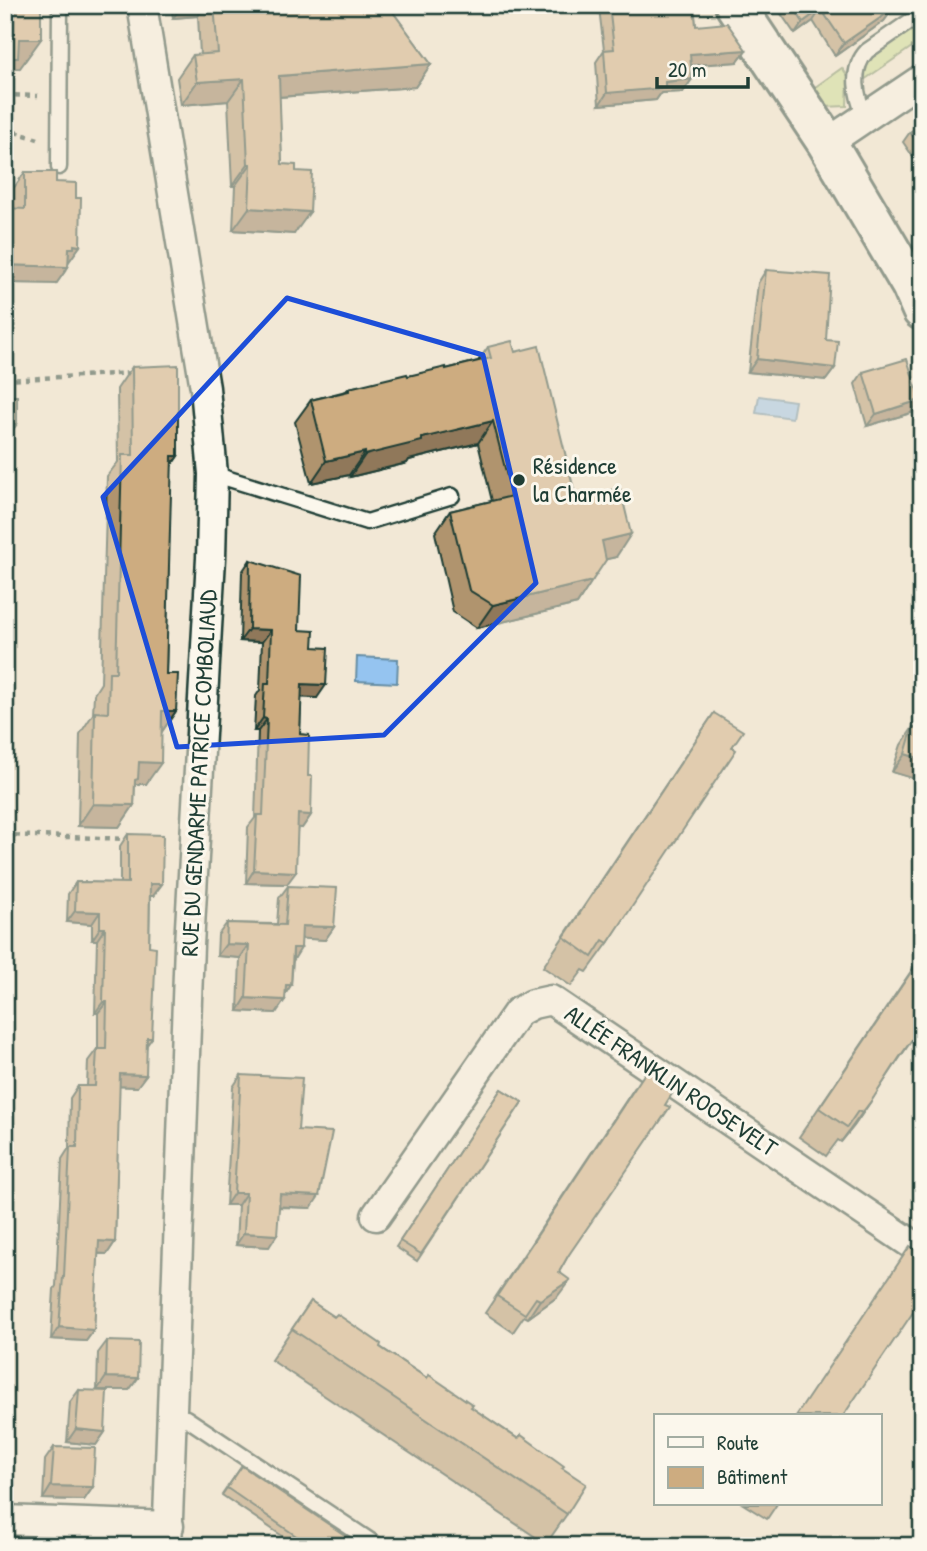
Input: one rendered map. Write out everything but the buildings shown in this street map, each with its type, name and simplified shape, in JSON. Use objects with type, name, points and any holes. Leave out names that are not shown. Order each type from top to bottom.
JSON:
[{"type":"main road","points":[[735,5],[827,143],[911,285],[922,310]]},
{"type":"street","name":"RUE DU GENDARME PATRICE COMBOLIAUD","points":[[142,5],[205,388],[213,474],[211,558],[189,945],[168,1536]]},
{"type":"street","points":[[827,143],[922,79]]},
{"type":"street","name":"ALLÉE FRANKLIN ROOSEVELT","points":[[376,1216],[518,1012],[533,1004],[551,1000],[922,1251]]},
{"type":"street","points":[[5,1520],[168,1536]]},
{"type":"lane","points":[[59,167],[60,5]]},
{"type":"lane","points":[[865,118],[857,97],[857,67],[862,57],[922,13]]},
{"type":"lane","points":[[213,474],[367,522],[452,496]]},
{"type":"lane","points":[[172,1418],[187,1418],[378,1546]]},
{"type":"path","points":[[5,95],[60,97]]},
{"type":"path","points":[[5,129],[59,146]]},
{"type":"path","points":[[5,380],[136,373]]},
{"type":"path","points":[[5,835],[141,839]]},
{"type":"highlighted area","points":[[287,298],[483,355],[536,583],[384,735],[177,747],[103,497]]},
{"type":"green space","points":[[922,21],[922,40],[864,80],[863,68],[870,57]]},
{"type":"green space","points":[[842,68],[848,76],[847,106],[823,107],[811,90]]},
{"type":"water","points":[[759,396],[795,401],[792,418],[756,413]]},
{"type":"water","points":[[357,657],[398,659],[397,683],[356,681]]},
{"type":"place","name":"Résidence la Charmée","points":[[519,480]]}]
